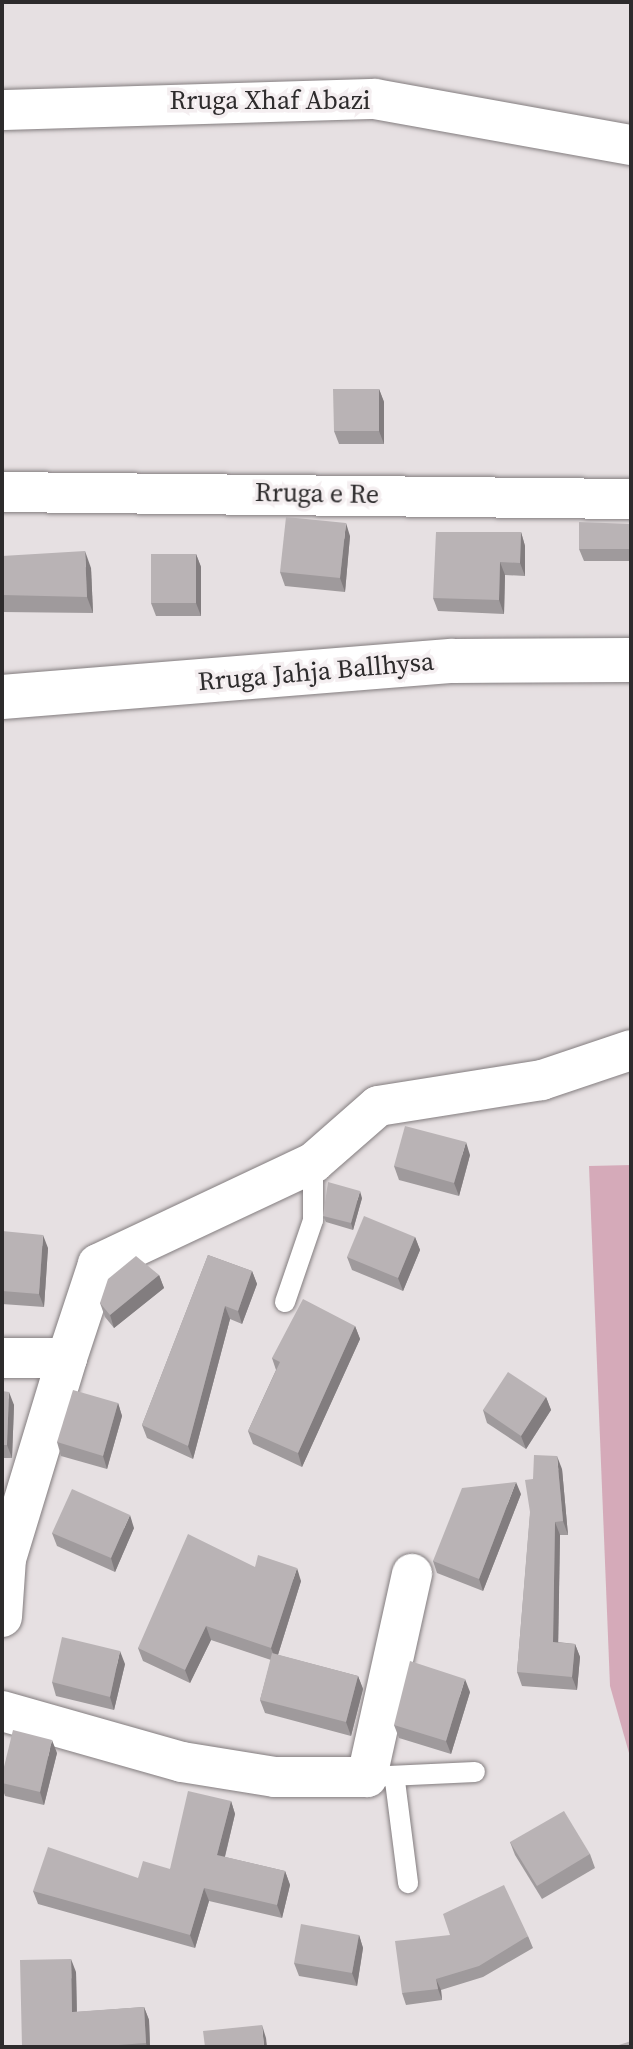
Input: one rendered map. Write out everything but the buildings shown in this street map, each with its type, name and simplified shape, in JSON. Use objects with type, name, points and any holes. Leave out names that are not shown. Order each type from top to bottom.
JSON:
[{"type":"main road","name":"Rruga Jahja Ballhysa","points":[[2,697],[453,661],[631,660]]},
{"type":"street","name":"Rruga Xhaf Abazi","points":[[2,110],[375,99],[631,145]]},
{"type":"street","name":"Rruga e Re","points":[[2,492],[631,499]]},
{"type":"street","points":[[2,1617],[6,1559],[98,1264],[313,1163],[378,1106],[542,1080],[631,1050]]},
{"type":"street","points":[[2,1358],[67,1358]]},
{"type":"street","points":[[2,1711],[182,1762],[275,1777],[381,1779],[412,1574]]},
{"type":"lane","points":[[285,1302],[313,1220],[313,1163]]},
{"type":"lane","points":[[408,1883],[381,1779],[475,1772]]},
{"type":"shaded area","points":[[631,1165],[631,1760],[610,1686],[589,1166]]}]
